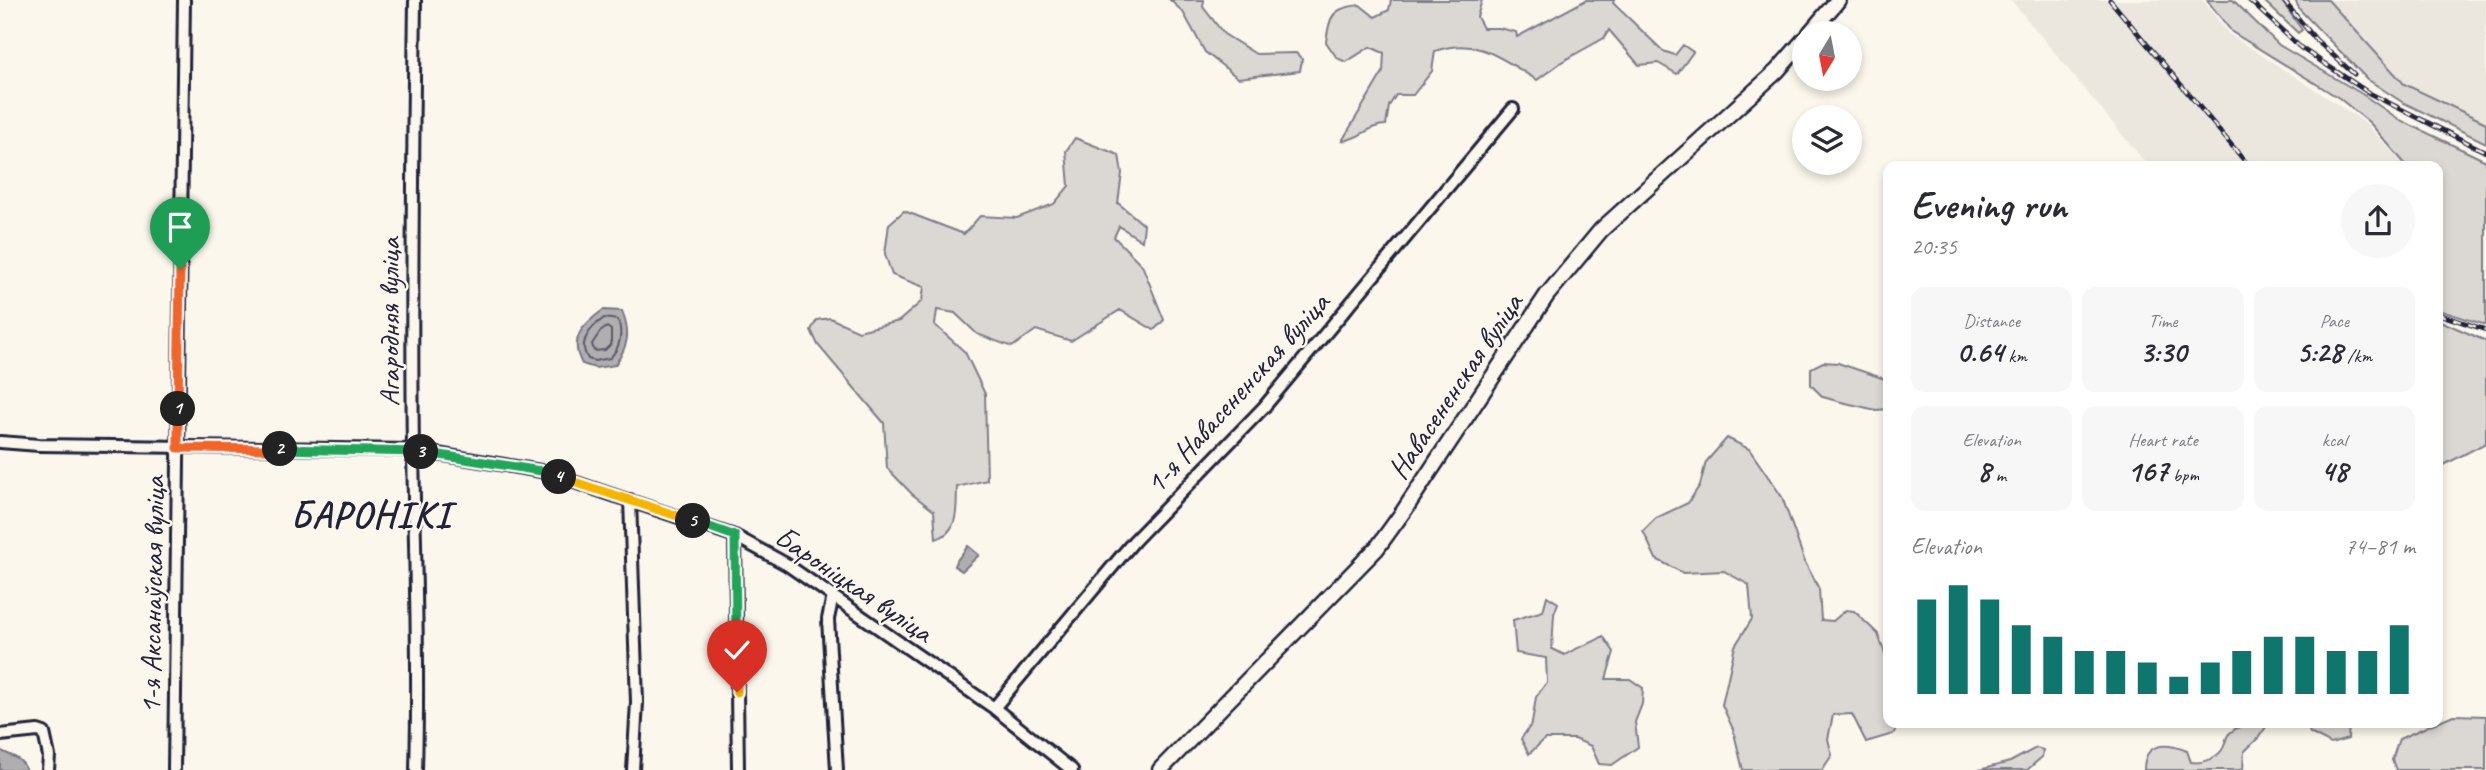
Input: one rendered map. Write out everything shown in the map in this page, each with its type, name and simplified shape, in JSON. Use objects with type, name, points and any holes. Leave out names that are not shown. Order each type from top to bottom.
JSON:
[{"type":"main road","points":[[1820,21],[1838,0]]},
{"type":"main road","name":"Навасененская вуліца","points":[[1160,770],[1377,548],[1547,295],[1601,230],[1777,71],[1792,54]]},
{"type":"street","name":"1-я Аксанаўская вуліца","points":[[174,770],[184,0]]},
{"type":"street","name":"Агародняя вуліца","points":[[415,0],[413,450],[418,650],[416,770]]},
{"type":"street","name":"1-я Навасененская вуліца","points":[[994,708],[1134,541],[1264,407],[1513,109]]},
{"type":"street","name":"Бароніцкая вуліца","points":[[0,442],[178,448],[413,450],[541,471],[735,536],[786,564],[994,708],[1072,770]]},
{"type":"street","points":[[630,500],[637,702],[633,770]]},
{"type":"street","points":[[735,536],[738,770]]},
{"type":"street","points":[[833,596],[828,619],[837,770]]},
{"type":"street","points":[[0,735],[38,731],[44,733],[49,756],[48,770]]},
{"type":"shaded area","points":[[1170,0],[1204,0],[1203,7],[1224,34],[1256,54],[1296,53],[1302,59],[1300,71],[1238,78],[1205,52],[1183,12]]},
{"type":"shaded area","points":[[1391,0],[1482,0],[1477,17],[1483,28],[1516,32],[1517,37],[1586,0],[1614,0],[1613,3],[1663,51],[1675,55],[1683,45],[1693,52],[1677,74],[1658,63],[1639,65],[1609,30],[1604,38],[1563,61],[1537,80],[1489,52],[1464,46],[1450,47],[1435,51],[1432,71],[1413,95],[1396,95],[1389,106],[1386,125],[1342,141],[1383,72],[1384,53],[1370,47],[1346,62],[1337,58],[1326,42],[1331,19],[1343,8],[1360,5],[1375,17],[1389,10]]},
{"type":"shaded area","points":[[2011,0],[2203,0],[2229,34],[2363,121],[2401,161],[2144,161]]},
{"type":"shaded area","points":[[2207,0],[2233,0],[2279,45],[2400,120],[2486,161],[2486,325],[2443,312],[2443,161],[2403,161],[2370,123],[2339,98],[2232,32]]},
{"type":"shaded area","points":[[2263,0],[2281,0],[2302,30],[2298,33]]},
{"type":"shaded area","points":[[2295,0],[2328,0],[2404,84],[2486,123],[2486,143],[2402,102],[2367,79],[2300,10]]},
{"type":"shaded area","points":[[2328,0],[2486,0],[2486,123],[2404,84]]},
{"type":"shaded area","points":[[1075,138],[1119,155],[1122,173],[1118,203],[1144,225],[1142,241],[1119,226],[1114,237],[1142,265],[1164,320],[1154,330],[1120,310],[1071,341],[1036,330],[1012,347],[977,334],[955,313],[937,310],[935,325],[965,352],[985,394],[987,480],[957,487],[953,525],[944,536],[936,539],[934,511],[912,494],[887,468],[884,423],[818,345],[811,330],[817,320],[830,318],[859,331],[899,321],[922,301],[924,287],[892,275],[885,254],[889,224],[904,211],[964,234],[980,216],[1017,218],[1054,204],[1069,186],[1066,151]]},
{"type":"shaded area","points":[[2443,322],[2486,341],[2486,443],[2443,465]]},
{"type":"shaded area","points":[[1823,362],[1838,363],[1883,378],[1883,409],[1823,397],[1811,385],[1811,368]]},
{"type":"shaded area","points":[[1727,438],[1749,449],[1782,497],[1805,562],[1819,589],[1821,620],[1833,621],[1846,610],[1854,611],[1878,634],[1883,648],[1883,728],[1897,728],[1893,734],[1866,742],[1852,714],[1833,715],[1828,739],[1832,755],[1822,770],[1743,770],[1733,729],[1722,705],[1735,646],[1752,619],[1749,585],[1724,571],[1683,573],[1656,559],[1643,531],[1656,518],[1688,503],[1700,485],[1706,462]]},
{"type":"shaded area","points":[[1547,596],[1558,603],[1554,614],[1552,649],[1565,655],[1603,636],[1614,652],[1606,679],[1630,679],[1643,688],[1642,704],[1635,722],[1638,747],[1612,765],[1599,764],[1591,746],[1575,739],[1545,739],[1529,754],[1521,739],[1532,723],[1536,697],[1547,682],[1546,658],[1516,653],[1513,620],[1543,611]]},
{"type":"shaded area","points":[[2453,715],[2486,716],[2486,770],[2396,770],[2392,760],[2399,739],[2424,728],[2443,728],[2443,719]]},
{"type":"shaded area","points":[[2237,728],[2265,728],[2244,752],[2243,770],[2144,770],[2145,761],[2152,749],[2165,746],[2187,751],[2191,762],[2200,762],[2216,756],[2230,733]]},
{"type":"shaded area","points":[[2308,728],[2349,728],[2348,739],[2331,744],[2310,733]]},
{"type":"shaded area","points":[[2036,748],[2043,750],[2042,757],[2027,770],[1979,770],[2010,762]]},
{"type":"water","points":[[603,310],[622,311],[627,326],[627,339],[615,365],[595,368],[582,364],[577,340],[583,328]]},
{"type":"water","points":[[968,546],[979,555],[962,571],[954,566]]},
{"type":"water","points":[[0,750],[19,760],[26,770],[0,770]]},
{"type":"railway","points":[[2110,0],[2245,161]]},
{"type":"railway","points":[[2249,0],[2301,48],[2369,93],[2486,152]]},
{"type":"railway","points":[[2283,0],[2316,40],[2354,74]]},
{"type":"railway","points":[[2443,316],[2486,330]]},
{"type":"district","name":"БАРОНІКІ","points":[[371,514]]},
{"type":"route","points":[[180,269],[178,448],[413,450],[541,471],[735,536],[737,692]]}]
